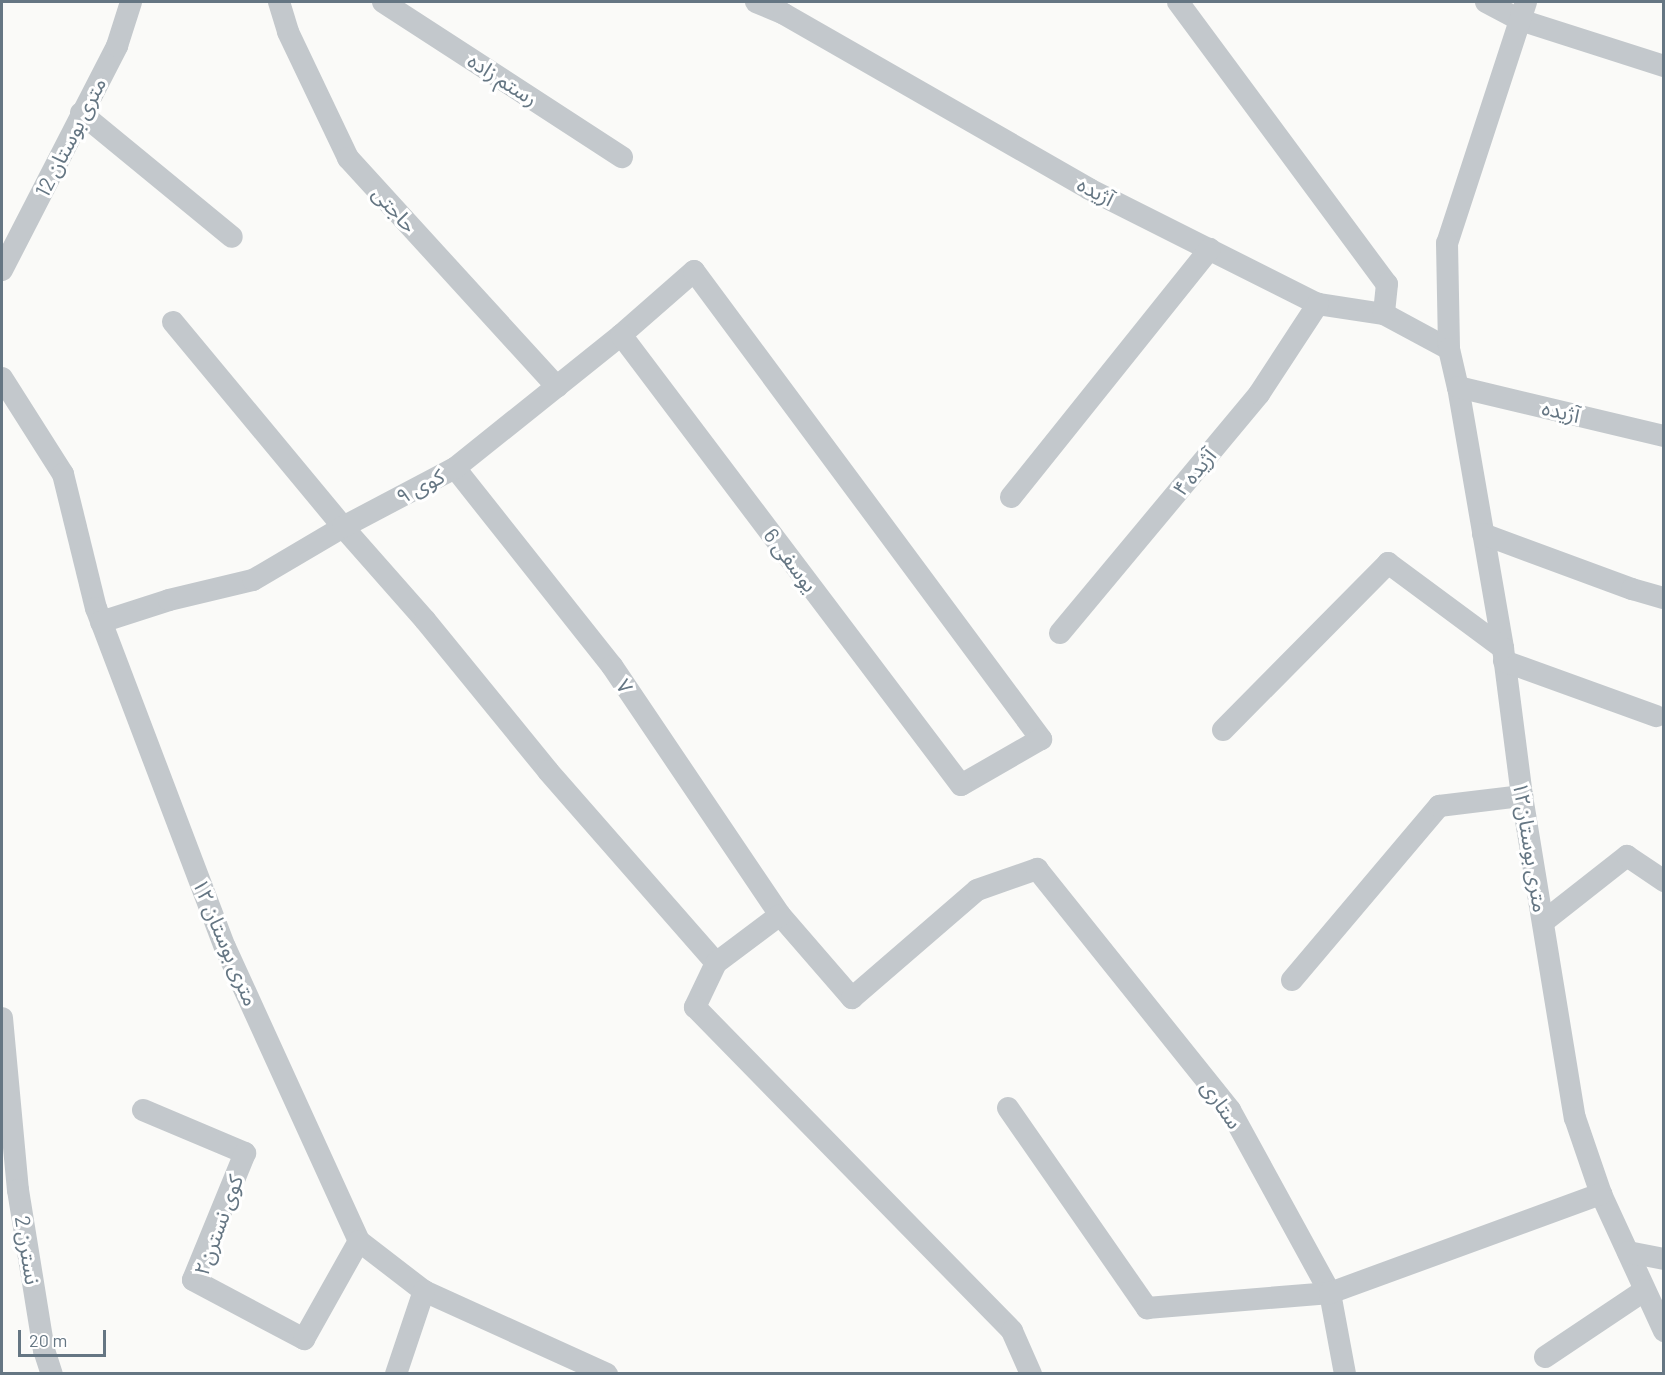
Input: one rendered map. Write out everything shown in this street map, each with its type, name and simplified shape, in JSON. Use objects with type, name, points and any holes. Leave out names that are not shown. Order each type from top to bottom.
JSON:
[{"type":"street","name":"12 متری بوستان","points":[[2,270],[117,46],[131,2]]},
{"type":"street","name":"حاجتی","points":[[279,2],[288,32],[348,158],[557,387]]},
{"type":"street","name":"رستم زاده","points":[[383,2],[622,157]]},
{"type":"street","name":"آژیده","points":[[756,2],[784,14],[1089,189],[1318,303],[1384,314],[1449,349]]},
{"type":"street","points":[[1178,2],[1387,284],[1384,314]]},
{"type":"street","points":[[1485,2],[1523,11],[1664,66]]},
{"type":"street","name":"۱۲متری بوستان","points":[[1523,11],[1448,243],[1449,349],[1458,387],[1503,655],[1522,796],[1575,1118],[1601,1194],[1664,1331]]},
{"type":"street","points":[[81,113],[232,237]]},
{"type":"street","points":[[1011,497],[1210,249]]},
{"type":"street","name":"کوی ۹","points":[[101,622],[169,600],[253,580],[343,527],[455,468],[621,335],[694,271],[1041,739],[961,785]]},
{"type":"street","name":"۴ آژیده","points":[[1060,633],[1259,394],[1318,303]]},
{"type":"street","points":[[173,322],[343,527],[425,620],[548,771],[716,963]]},
{"type":"street","name":"یوسفی 6","points":[[621,335],[961,785]]},
{"type":"street","name":"۱۲ متری بوستان","points":[[2,378],[63,474],[101,622],[225,947],[359,1241],[424,1291],[607,1374]]},
{"type":"street","name":"آژیده","points":[[1458,387],[1664,435]]},
{"type":"street","name":"۷","points":[[455,468],[612,666],[780,915],[852,998],[977,890],[1037,869]]},
{"type":"street","points":[[1483,534],[1632,589],[1664,598]]},
{"type":"street","points":[[1223,730],[1388,563],[1503,655],[1656,716]]},
{"type":"street","points":[[1292,980],[1439,806],[1522,796]]},
{"type":"street","points":[[1543,922],[1627,856],[1664,881]]},
{"type":"street","name":"ستاری","points":[[1037,869],[1230,1110],[1330,1293],[1345,1374]]},
{"type":"street","points":[[780,915],[716,963],[695,1006],[1012,1331],[1030,1374]]},
{"type":"street","name":"نسترن 2","points":[[2,1018],[18,1190],[45,1350],[52,1374]]},
{"type":"street","points":[[1008,1108],[1147,1308],[1330,1293],[1601,1194]]},
{"type":"street","name":"کوی نسترن۲","points":[[143,1110],[245,1152],[193,1280],[304,1339],[359,1241]]},
{"type":"street","points":[[1628,1252],[1664,1259]]},
{"type":"street","points":[[1545,1357],[1645,1290]]},
{"type":"street","points":[[396,1374],[424,1291]]}]
